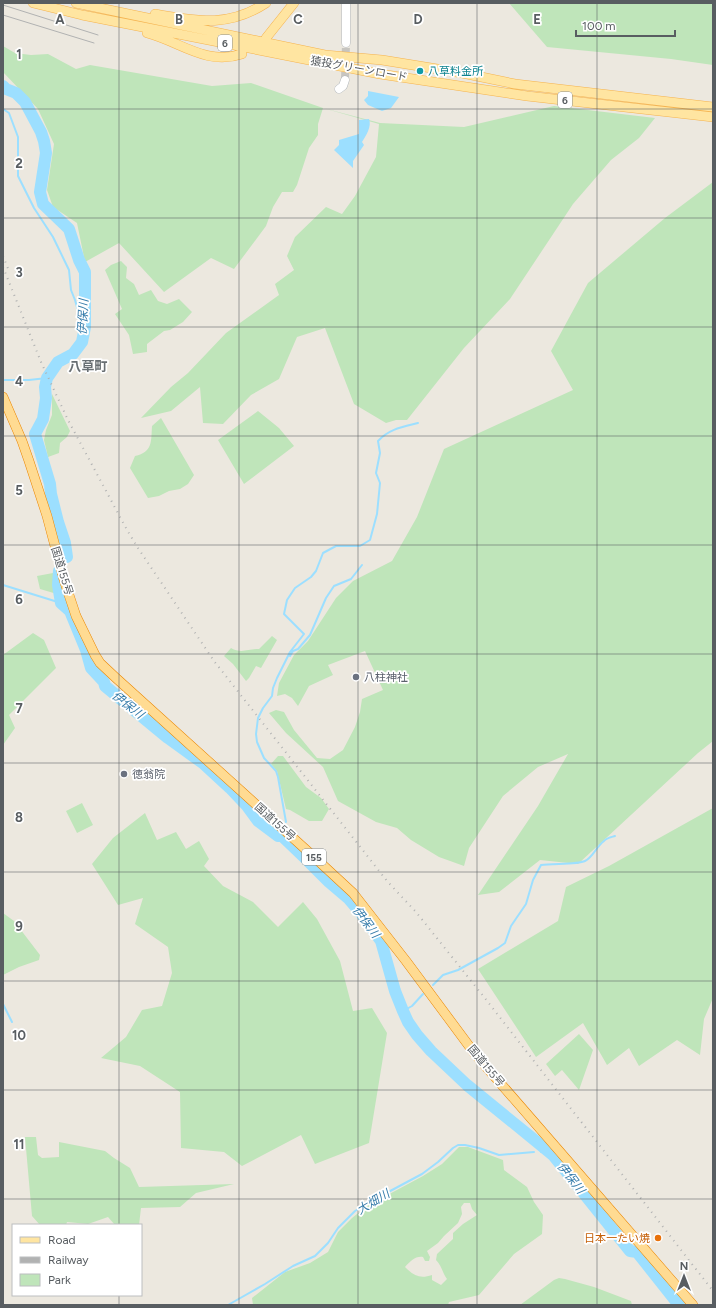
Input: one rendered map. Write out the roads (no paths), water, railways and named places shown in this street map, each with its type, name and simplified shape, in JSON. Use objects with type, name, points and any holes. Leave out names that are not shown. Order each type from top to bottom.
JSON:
[{"type":"highway","name":"国道155号","points":[[3,397],[22,441],[76,616],[100,663],[314,856],[352,893],[406,961],[475,1054],[693,1305]]},
{"type":"main road","name":"猿投グリーンロード","points":[[33,3],[380,74],[527,96],[713,117]]},
{"type":"main road","points":[[76,3],[200,21],[219,20],[243,15],[256,10],[266,3]]},
{"type":"main road","name":"猿投グリーンロード","points":[[76,3],[325,55],[382,60],[462,73],[515,84],[713,108]]},
{"type":"main road","points":[[266,38],[294,3]]},
{"type":"main road","points":[[346,3],[346,43]]},
{"type":"main road","points":[[127,23],[143,32],[175,43],[207,57],[230,58],[242,54]]},
{"type":"main road","points":[[339,90],[346,80]]},
{"type":"water","points":[[368,91],[399,97],[391,108],[382,111],[368,105],[364,100],[368,96]]},
{"type":"water","points":[[369,119],[369,128],[362,142],[364,145],[353,161],[353,168],[334,150],[339,145],[339,140],[359,134],[359,120]]},
{"type":"waterway","name":"伊保川","points":[[3,86],[6,89],[16,93],[25,102],[41,132],[46,153],[40,192],[43,204],[69,229],[79,260],[85,272],[85,327],[82,342],[73,354],[58,362],[47,378],[43,419],[35,434],[50,484],[51,494],[65,543],[67,557]]},
{"type":"waterway","points":[[3,109],[9,113],[18,137],[18,176],[34,208],[53,237],[69,270],[71,290],[80,318]]},
{"type":"waterway","points":[[4,380],[47,378]]},
{"type":"waterway","points":[[286,822],[276,771],[264,758],[257,742],[256,734],[258,718],[272,696],[277,678],[290,652],[304,634],[284,614],[287,600],[295,588],[311,577],[316,571],[323,553],[336,546],[360,546],[370,540],[377,514],[380,483],[376,473],[380,453],[378,441],[391,431],[418,423]]},
{"type":"waterway","points":[[290,656],[293,651],[298,649],[310,635],[326,598],[334,586],[351,579],[362,565]]},
{"type":"waterway","name":"伊保川","points":[[59,571],[58,585],[61,603],[70,611],[86,650],[91,668],[104,682],[105,686],[168,738],[204,764],[230,788],[247,806],[258,821],[278,836],[282,836],[329,882],[349,899],[381,941],[395,991],[408,1022],[417,1035],[431,1051],[467,1085],[553,1155],[630,1251],[637,1252],[679,1305]]},
{"type":"waterway","points":[[3,585],[61,603]]},
{"type":"waterway","points":[[433,985],[443,975],[458,970],[505,943],[511,926],[526,904],[533,880],[541,865],[585,861],[605,840],[615,836]]},
{"type":"waterway","points":[[403,1011],[412,1006],[423,994]]},
{"type":"waterway","points":[[3,1004],[12,1022]]},
{"type":"waterway","name":"大畑川","points":[[228,1305],[293,1266],[315,1256],[328,1243],[338,1228],[355,1211],[422,1174],[458,1145],[479,1148],[499,1155],[534,1152]]},
{"type":"waterway","name":"大畑川","points":[[541,1152],[545,1149]]},
{"type":"tunnel","points":[[345,80],[346,43]]},
{"type":"tram line","points":[[3,5],[98,35]]},
{"type":"tram line","points":[[3,15],[94,43]]},
{"type":"railway","points":[[3,256],[9,271]]},
{"type":"railway","points":[[3,267],[41,362],[68,420],[127,530],[214,661],[387,881],[416,912],[484,997],[713,1291]]},
{"type":"place","name":"八草料金所","points":[[420,71]]},
{"type":"place","name":"八柱神社","points":[[356,677]]},
{"type":"place","name":"徳翁院","points":[[124,774]]},
{"type":"place","name":"日本一たい焼","points":[[658,1238]]},
{"type":"district","name":"八草町","points":[[88,366]]}]
